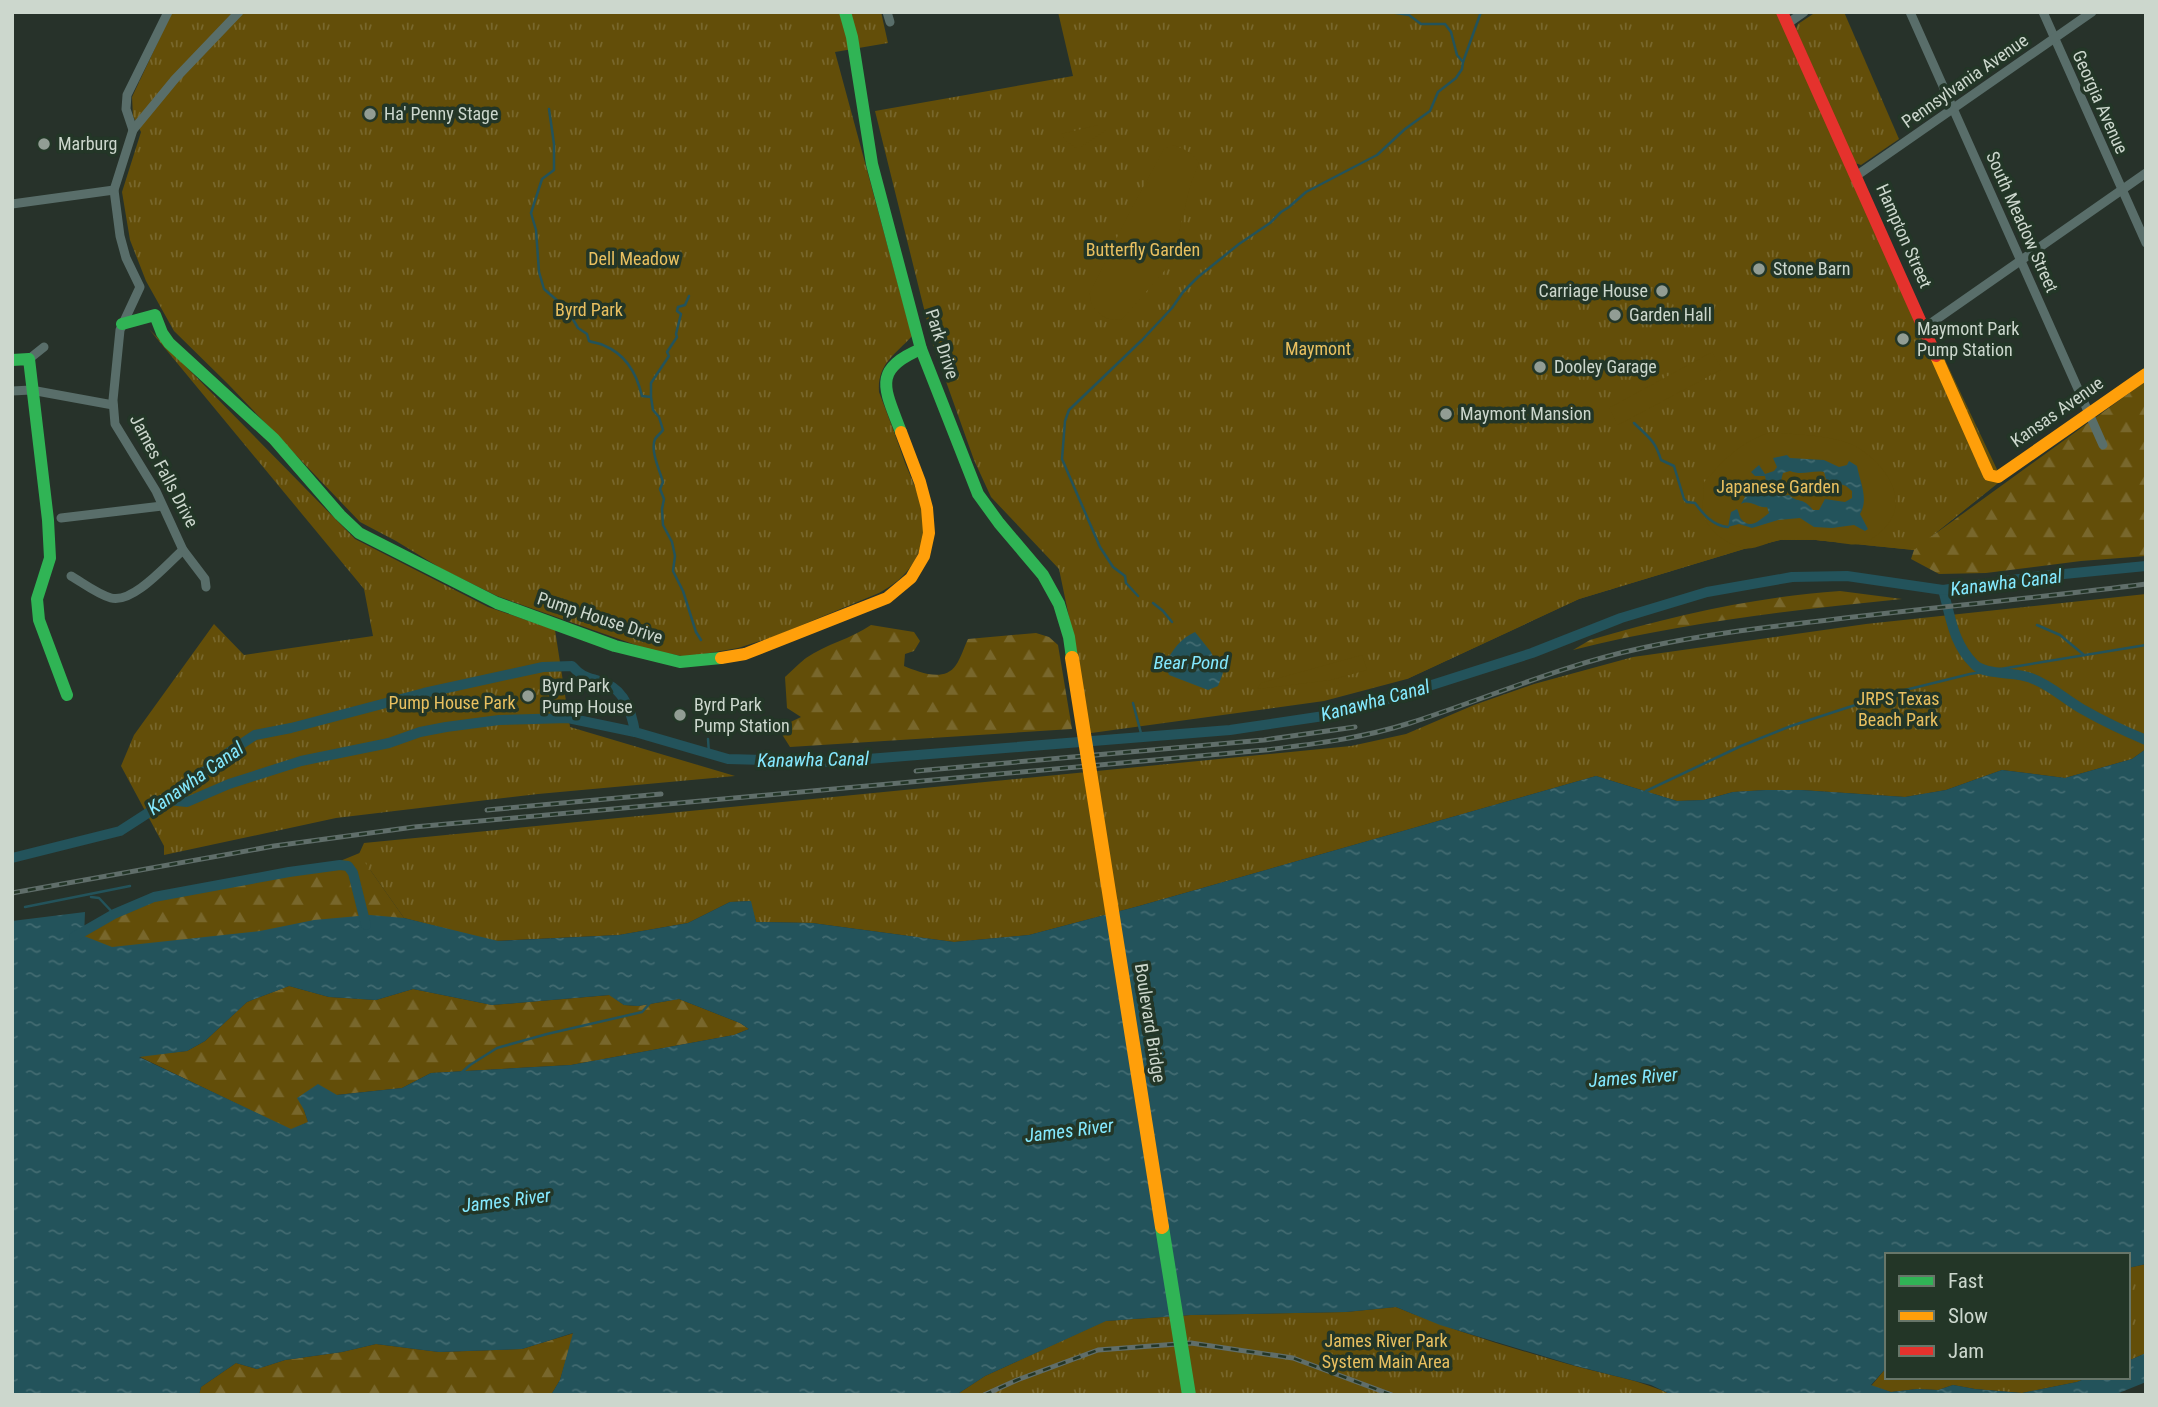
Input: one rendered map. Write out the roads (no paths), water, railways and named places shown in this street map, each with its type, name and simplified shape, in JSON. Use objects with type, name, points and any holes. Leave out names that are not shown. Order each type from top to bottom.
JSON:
[{"type":"street","points":[[133,130],[126,109],[127,95],[168,12]]},
{"type":"street","points":[[12,204],[114,190],[133,130],[175,79],[239,12]]},
{"type":"street","name":"Park Drive","points":[[845,12],[852,37],[872,164],[921,349],[978,494],[1043,575],[1059,604],[1072,658]]},
{"type":"street","points":[[887,12],[890,22]]},
{"type":"street","points":[[1785,18],[1804,12]]},
{"type":"street","name":"South Meadow Street","points":[[1910,12],[2103,445]]},
{"type":"street","name":"Georgia Avenue","points":[[2043,12],[2146,243]]},
{"type":"street","name":"Pennsylvania Avenue","points":[[1856,176],[2092,12]]},
{"type":"street","name":"Hampton Street","points":[[1785,18],[1989,475]]},
{"type":"street","points":[[1924,328],[2146,173]]},
{"type":"street","name":"James Falls Drive","points":[[114,190],[120,236],[126,258],[140,287],[122,324],[113,405],[115,424],[148,477],[183,550],[201,573],[206,587]]},
{"type":"street","name":"Pump House Drive","points":[[122,324],[155,315],[169,343],[274,439],[359,533],[497,603],[615,646],[680,662],[745,654],[887,598],[898,592],[911,578],[926,552],[929,516],[921,486],[894,415],[886,377],[894,363],[921,349]]},
{"type":"street","points":[[12,360],[29,359],[44,347]]},
{"type":"street","points":[[29,359],[50,558],[39,589],[37,608],[66,695]]},
{"type":"street","name":"Kansas Avenue","points":[[1989,475],[1998,477],[2146,374]]},
{"type":"street","points":[[12,391],[31,390],[113,405]]},
{"type":"street","points":[[61,518],[162,506]]},
{"type":"street","points":[[71,576],[109,597],[126,597],[183,550]]},
{"type":"street","name":"Boulevard Bridge","points":[[1072,658],[1189,1395]]},
{"type":"water","points":[[1787,455],[1790,458],[1824,460],[1839,467],[1847,465],[1849,461],[1857,466],[1864,496],[1860,514],[1868,529],[1865,531],[1854,525],[1814,527],[1800,518],[1778,520],[1752,528],[1739,524],[1728,527],[1731,512],[1737,509],[1741,519],[1749,524],[1769,513],[1767,507],[1741,504],[1746,495],[1767,486],[1765,476],[1755,476],[1751,472],[1759,465],[1765,474],[1774,471],[1777,467],[1773,458]],"holes":[[[1824,472],[1826,479],[1852,491],[1852,498],[1845,502],[1825,499],[1819,510],[1813,510],[1803,501],[1789,495],[1782,496],[1778,492],[1783,473]]]},
{"type":"water","name":"Bear Pond","points":[[1195,632],[1223,673],[1218,686],[1208,690],[1169,675],[1165,664],[1177,645]]},
{"type":"water","name":"James River","points":[[2146,749],[2146,1264],[2130,1268],[2130,1253],[1885,1253],[1885,1369],[1871,1385],[1891,1392],[1938,1390],[1953,1385],[2022,1393],[2084,1379],[2130,1379],[2130,1360],[2146,1353],[2146,1382],[2114,1395],[1672,1395],[1651,1385],[1576,1366],[1440,1325],[1396,1307],[1346,1312],[1191,1315],[1106,1321],[985,1376],[956,1395],[551,1395],[560,1380],[573,1333],[522,1349],[439,1352],[376,1344],[285,1360],[257,1369],[236,1363],[201,1387],[199,1395],[12,1395],[12,921],[85,912],[84,936],[112,947],[260,931],[314,920],[370,915],[404,918],[498,941],[619,935],[688,923],[730,902],[751,901],[756,922],[812,923],[954,942],[1029,935],[1596,776],[1677,801],[1704,800],[1733,792],[1766,790],[1905,797],[1946,790],[2002,770],[2065,778],[2132,759]],"holes":[[[289,986],[329,997],[376,1000],[413,989],[492,1005],[609,995],[624,1005],[638,1006],[679,999],[749,1029],[734,1035],[571,1065],[431,1073],[402,1088],[337,1095],[318,1084],[297,1098],[308,1122],[291,1129],[139,1057],[187,1051],[205,1041],[247,1002]]]},
{"type":"waterway","points":[[1138,596],[1100,547],[1062,459],[1065,421],[1069,410],[1142,340],[1198,277],[1306,192],[1377,155],[1405,129],[1430,111],[1438,92],[1456,78],[1462,69],[1463,62],[1457,55],[1451,32],[1445,24],[1421,24],[1409,15],[1390,12]]},
{"type":"waterway","points":[[1463,62],[1481,12]]},
{"type":"waterway","points":[[549,109],[554,144],[554,170],[542,179],[531,213],[536,230],[539,272],[544,289],[567,309],[578,328],[587,334],[589,341],[613,350],[625,360],[634,373],[642,396],[651,397],[653,410],[659,417],[663,430],[654,444],[663,482],[660,489],[664,499],[663,525],[672,542],[675,556],[673,571],[701,640]]},
{"type":"waterway","points":[[651,396],[651,383],[669,356],[667,352],[677,337],[681,314],[677,311],[678,307],[685,305],[689,296]]},
{"type":"waterway","points":[[1634,423],[1654,443],[1661,460],[1674,466],[1684,499],[1695,503],[1713,522],[1728,527]]},
{"type":"waterway","name":"Kanawha Canal","points":[[12,858],[120,831],[168,800],[255,735],[543,667],[572,666],[584,676],[614,688],[627,705],[635,732],[728,759],[830,762],[1230,730],[1344,713],[1532,653],[1621,618],[1707,592],[1792,577],[1847,576],[1943,590],[2033,577],[2146,566]]},
{"type":"waterway","points":[[1943,590],[1961,648],[1979,668],[2038,681],[2090,713],[2146,740]]},
{"type":"waterway","points":[[1153,603],[1172,622]]},
{"type":"waterway","points":[[2037,625],[2060,635],[2084,655]]},
{"type":"waterway","points":[[1646,791],[1741,746],[1791,726],[1889,694],[1970,674],[2146,645]]},
{"type":"waterway","points":[[1133,703],[1142,737]]},
{"type":"waterway","points":[[168,800],[187,802],[229,784],[301,761],[389,743],[420,732],[446,727],[499,720],[568,718],[635,732]]},
{"type":"waterway","points":[[708,739],[709,754]]},
{"type":"waterway","points":[[74,937],[114,914],[154,897],[340,865],[348,866],[353,873],[366,925]]},
{"type":"waterway","points":[[25,907],[130,886]]},
{"type":"waterway","points":[[91,897],[99,898],[114,914]]},
{"type":"waterway","points":[[461,1073],[497,1048],[642,1012],[651,1002]]},
{"type":"railway","points":[[12,893],[274,846],[414,827],[1320,743],[1392,728],[1583,663],[1664,643],[1775,626],[2146,584]]},
{"type":"railway","points":[[916,771],[1264,740],[1355,727]]},
{"type":"railway","points":[[487,810],[661,794]]},
{"type":"railway","points":[[984,1395],[1098,1350],[1191,1343],[1293,1358],[1392,1395]]},
{"type":"place","name":"Ha' Penny Stage","points":[[370,114]]},
{"type":"place","name":"Marburg","points":[[44,144]]},
{"type":"place","name":"Stone Barn","points":[[1759,269]]},
{"type":"place","name":"Carriage House","points":[[1662,291]]},
{"type":"place","name":"Garden Hall","points":[[1615,315]]},
{"type":"place","name":"Maymont Park Pump Station","points":[[1903,339]]},
{"type":"place","name":"Dooley Garage","points":[[1540,367]]},
{"type":"place","name":"Maymont Mansion","points":[[1446,414]]},
{"type":"place","name":"Byrd Park Pump House","points":[[528,696]]},
{"type":"place","name":"Byrd Park Pump Station","points":[[680,715]]},
{"type":"park label","name":"Butterfly Garden","points":[[1143,250]]},
{"type":"park label","name":"Dell Meadow","points":[[634,259]]},
{"type":"park label","name":"Byrd Park","points":[[589,310]]},
{"type":"park label","name":"Maymont","points":[[1318,349]]},
{"type":"park label","name":"Japanese Garden","points":[[1778,487]]},
{"type":"park label","name":"Pump House Park","points":[[452,703]]},
{"type":"park label","name":"JRPS Texas Beach Park","points":[[1898,709]]},
{"type":"park label","name":"James River Park System Main Area","points":[[1386,1351]]}]
